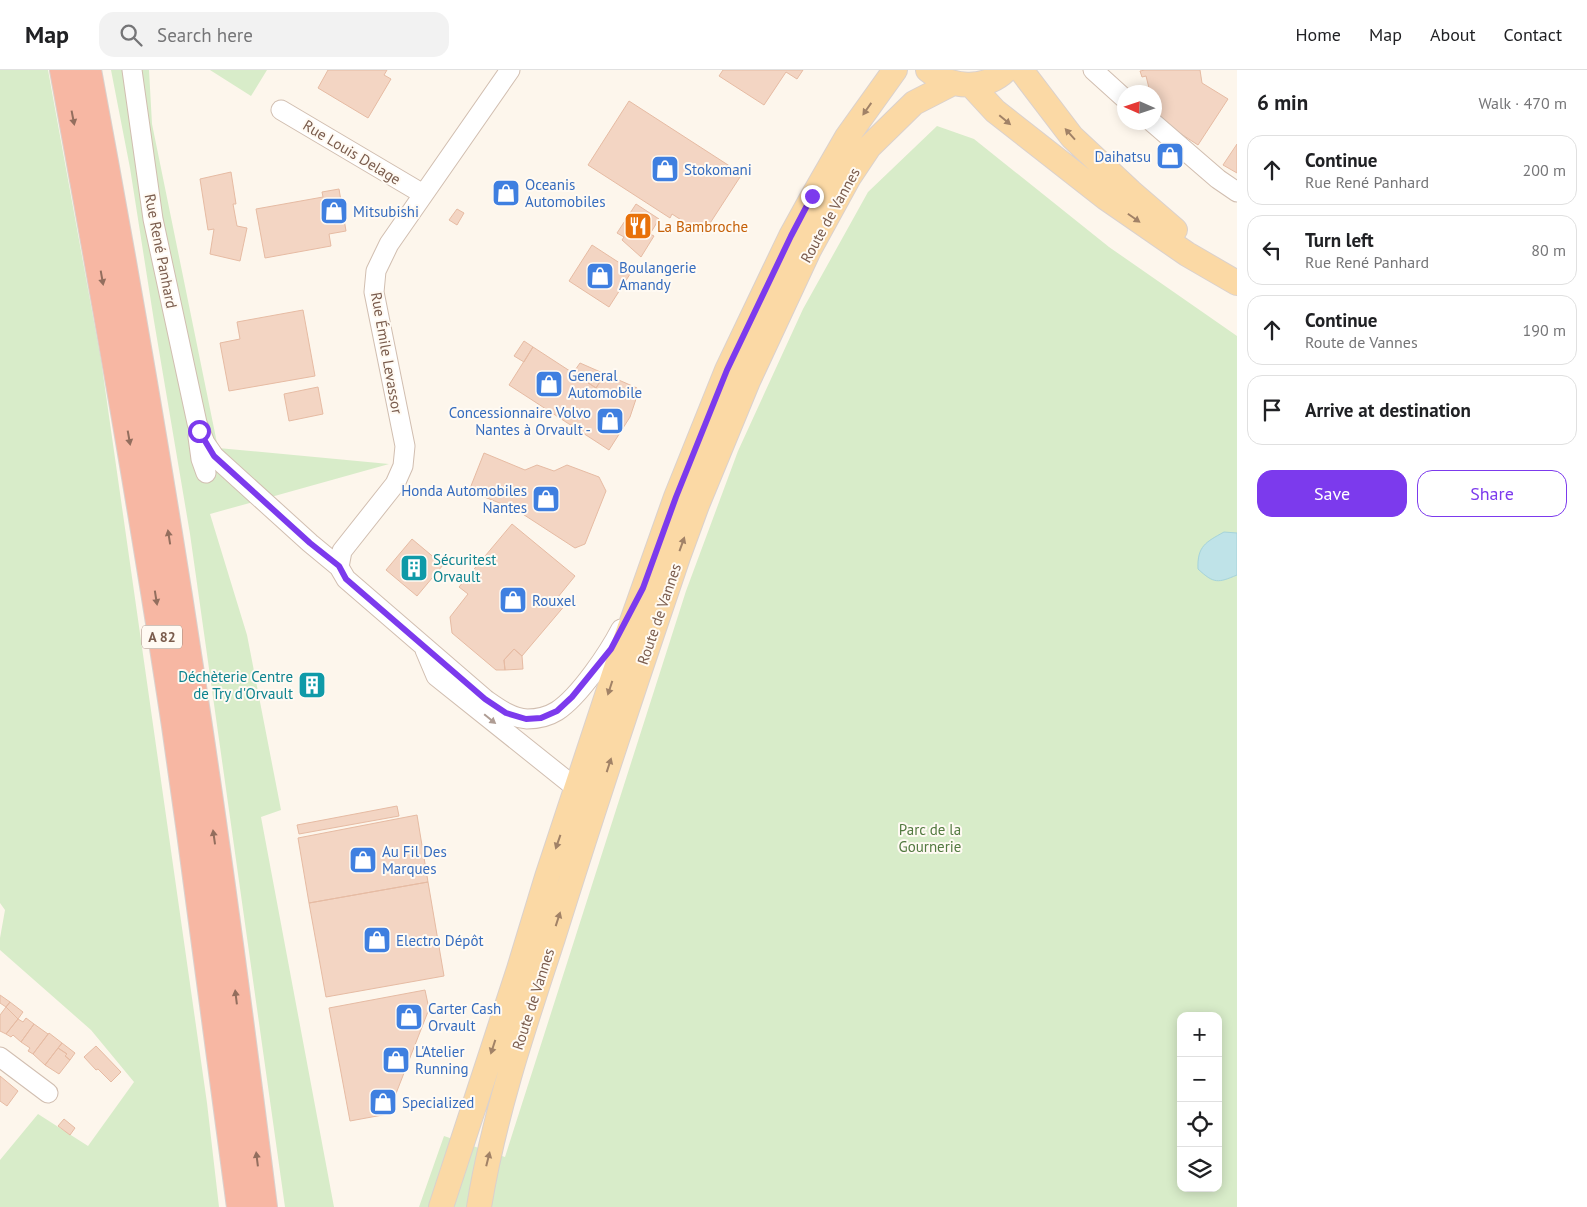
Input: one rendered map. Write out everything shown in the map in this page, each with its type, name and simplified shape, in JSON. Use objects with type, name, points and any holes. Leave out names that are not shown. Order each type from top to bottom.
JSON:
[{"type":"highway","name":"A 82","points":[[64,70],[113,342],[170,686],[241,1207]]},
{"type":"highway","name":"A 82","points":[[87,70],[133,326],[191,680],[228,936],[263,1207]]},
{"type":"main road","name":"Route de Vannes","points":[[441,1207],[576,788],[643,588],[676,497],[727,370],[791,236],[847,137],[895,70]]},
{"type":"main road","points":[[928,70],[936,77],[962,84],[1106,198],[1186,254],[1237,283]]},
{"type":"main road","name":"Route de Vannes","points":[[479,1207],[484,1177],[509,1075],[572,876],[678,557],[697,505],[748,381],[809,250],[849,177],[869,147],[914,103],[962,84],[987,82],[1006,70]]},
{"type":"main road","points":[[1021,70],[1072,137],[1131,192],[1237,283]]},
{"type":"street","name":"Rue René Panhard","points":[[132,70],[153,219],[199,431],[198,442],[201,459],[206,472]]},
{"type":"street","name":"Rue Émile Levassor","points":[[339,566],[342,551],[395,484],[403,466],[405,446],[374,292],[376,271],[389,244],[510,70]]},
{"type":"street","points":[[1093,70],[1117,92]]},
{"type":"street","name":"Rue Louis Delage","points":[[281,110],[423,194]]},
{"type":"street","points":[[1161,130],[1218,179],[1237,192]]},
{"type":"street","name":"Rue René Panhard","points":[[199,431],[214,456],[310,543],[339,566],[346,579],[424,646],[437,674],[576,788]]},
{"type":"street","name":"Rue René Panhard","points":[[437,674],[485,699],[506,713],[526,719],[541,718],[557,711],[572,697],[611,649],[643,588]]},
{"type":"street","points":[[0,1057],[48,1093]]},
{"type":"green space","points":[[0,70],[48,70],[101,360],[207,1103],[219,1207],[0,1207],[0,1160],[38,1114],[88,1146],[134,1082],[91,1030],[0,950],[5,910],[0,903]]},
{"type":"green space","points":[[111,70],[149,70],[152,124],[218,448],[389,464],[210,514],[247,635],[281,810],[261,817],[334,1207],[285,1207],[190,534],[130,168]]},
{"type":"green space","points":[[210,70],[267,70],[251,96]]},
{"type":"green space","name":"Parc de la Gournerie","points":[[937,126],[974,139],[1109,247],[1237,336],[1237,1207],[419,1207],[444,1136],[505,1157],[686,591],[738,451],[803,309],[868,192]]},
{"type":"water","points":[[1224,532],[1237,533],[1237,575],[1225,580],[1216,581],[1198,569],[1198,561],[1204,546]]},
{"type":"building","points":[[328,70],[387,70],[384,75],[391,79],[368,118],[318,88]]},
{"type":"building","points":[[723,70],[803,70],[797,79],[786,72],[764,105],[719,76]]},
{"type":"building","points":[[1200,70],[1202,83],[1228,99],[1198,145],[1162,122],[1162,85],[1148,85],[1146,76],[1142,77],[1140,71]]},
{"type":"building","name":"Stokomani","points":[[629,101],[742,174],[703,234],[672,214],[670,218],[588,165]]},
{"type":"building","points":[[1237,144],[1237,173],[1223,165]]},
{"type":"building","points":[[231,172],[236,204],[233,204],[237,226],[247,228],[240,261],[210,254],[214,229],[208,230],[200,179]]},
{"type":"building","points":[[339,189],[346,231],[329,234],[331,246],[265,258],[256,209],[323,197],[322,192]]},
{"type":"building","name":"La Bambroche","points":[[636,204],[659,219],[650,234],[654,236],[641,257],[622,240],[624,237],[617,233]]},
{"type":"building","points":[[457,209],[464,213],[457,225],[449,220]]},
{"type":"building","name":"Boulangerie Amandy","points":[[592,245],[632,271],[609,307],[569,281]]},
{"type":"building","points":[[303,310],[315,376],[229,391],[220,343],[240,339],[237,322]]},
{"type":"building","points":[[524,341],[533,347],[524,362],[514,356]]},
{"type":"building","points":[[533,347],[596,388],[605,374],[637,388],[636,399],[630,417],[609,450],[509,385]]},
{"type":"building","points":[[580,363],[605,374],[596,388],[573,373]]},
{"type":"building","points":[[318,387],[323,414],[289,421],[284,394]]},
{"type":"building","name":"Honda Automobiles Nantes","points":[[484,453],[525,470],[537,465],[554,471],[567,465],[599,477],[606,491],[585,544],[575,548],[515,509],[469,491]]},
{"type":"building","name":"Rouxel","points":[[512,524],[575,576],[558,597],[566,604],[522,656],[514,649],[504,660],[505,670],[496,670],[452,633],[450,617],[468,594],[459,587]]},
{"type":"building","name":"Sécuritest Orvault","points":[[412,539],[443,565],[417,596],[386,570]]},
{"type":"building","points":[[514,649],[522,656],[523,669],[505,670],[504,660]]},
{"type":"building","name":"Déchèterie Centre de Try d'Orvault","points":[[317,677],[322,683],[306,694],[302,687]]},
{"type":"building","points":[[397,806],[399,816],[299,834],[297,825]]},
{"type":"building","name":"Au Fil Des Marques","points":[[417,815],[428,882],[309,903],[298,838]]},
{"type":"building","name":"Electro Dépôt","points":[[428,882],[444,976],[326,997],[309,903]]},
{"type":"building","points":[[425,990],[429,1009],[388,1114],[350,1121],[329,1008]]},
{"type":"building","points":[[0,995],[10,1002],[6,1007],[0,1003]]},
{"type":"building","points":[[10,1002],[23,1012],[18,1019],[6,1007]]},
{"type":"building","points":[[6,1007],[18,1019],[6,1034],[0,1031],[0,1015]]},
{"type":"building","points":[[26,1018],[34,1024],[21,1042],[13,1035],[11,1037],[6,1034],[18,1019],[23,1022]]},
{"type":"building","points":[[34,1024],[48,1034],[33,1054],[28,1051],[30,1048],[21,1042]]},
{"type":"building","points":[[49,1033],[62,1043],[45,1065],[33,1054]]},
{"type":"building","points":[[62,1043],[75,1053],[70,1060],[65,1056],[67,1054],[58,1048]]},
{"type":"building","points":[[96,1046],[121,1072],[111,1082],[84,1057]]},
{"type":"building","points":[[58,1048],[67,1054],[65,1056],[70,1060],[59,1074],[45,1065]]},
{"type":"building","points":[[0,1076],[18,1091],[7,1106],[0,1101]]},
{"type":"building","points":[[64,1119],[75,1128],[70,1135],[58,1126]]},
{"type":"place","name":"Daihatsu","points":[[1170,156]]},
{"type":"place","name":"Stokomani","points":[[665,169]]},
{"type":"place","name":"Oceanis Automobiles","points":[[506,193]]},
{"type":"place","name":"Mitsubishi","points":[[334,211]]},
{"type":"place","name":"La Bambroche","points":[[638,226]]},
{"type":"place","name":"Boulangerie Amandy","points":[[600,276]]},
{"type":"place","name":"General Automobile","points":[[549,384]]},
{"type":"place","name":"Concessionnaire Volvo Nantes à Orvault -","points":[[610,421]]},
{"type":"place","name":"Honda Automobiles Nantes","points":[[546,499]]},
{"type":"place","name":"Sécuritest Orvault","points":[[414,568]]},
{"type":"place","name":"Rouxel","points":[[513,600]]},
{"type":"place","name":"Déchèterie Centre de Try d'Orvault","points":[[312,685]]},
{"type":"place","name":"Au Fil Des Marques","points":[[363,860]]},
{"type":"place","name":"Electro Dépôt","points":[[377,940]]},
{"type":"place","name":"Carter Cash Orvault","points":[[409,1017]]},
{"type":"place","name":"L'Atelier Running","points":[[396,1060]]},
{"type":"place","name":"Specialized","points":[[383,1102]]},
{"type":"route","points":[[199,431],[214,456],[310,543],[339,566],[346,579],[485,699],[506,713],[526,719],[541,718],[557,711],[572,697],[611,649],[643,588],[676,497],[727,370],[812,196]]}]
